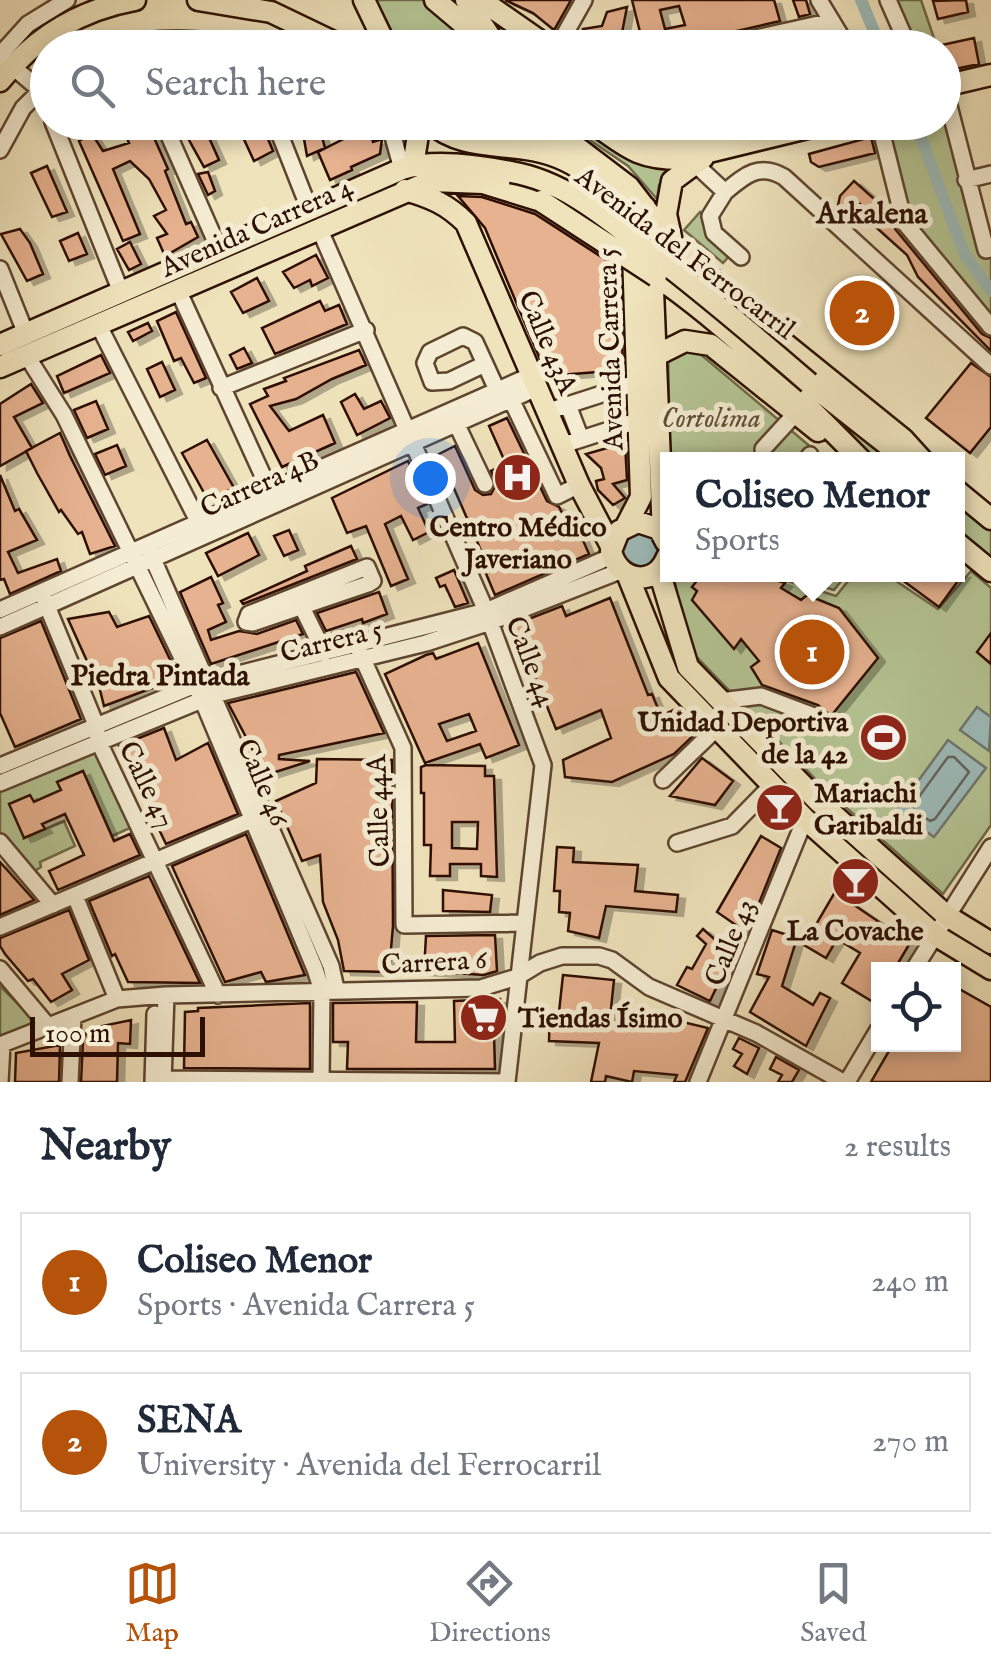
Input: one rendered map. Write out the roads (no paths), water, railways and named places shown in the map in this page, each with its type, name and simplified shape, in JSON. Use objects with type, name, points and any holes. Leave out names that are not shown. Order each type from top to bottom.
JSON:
[{"type":"main road","points":[[56,30],[74,18],[135,0]]},
{"type":"main road","points":[[198,0],[271,12],[308,30]]},
{"type":"main road","points":[[364,0],[378,30]]},
{"type":"main road","points":[[435,0],[472,30]]},
{"type":"main road","points":[[466,0],[485,30]]},
{"type":"main road","points":[[481,0],[535,30]]},
{"type":"main road","points":[[3,64],[30,47]]},
{"type":"main road","points":[[961,87],[991,75]]},
{"type":"main road","points":[[961,92],[991,89]]},
{"type":"main road","points":[[407,175],[416,140]]},
{"type":"main road","name":"Avenida Carrera 5","points":[[464,140],[557,156],[594,178],[620,203],[632,223],[639,382],[630,423],[641,497],[626,526],[619,531],[618,562]]},
{"type":"main road","points":[[561,140],[574,144]]},
{"type":"main road","points":[[570,140],[629,187],[673,244],[913,452]]},
{"type":"main road","points":[[617,140],[638,154],[655,159],[680,158],[759,140]]},
{"type":"main road","points":[[646,140],[662,146],[688,140]]},
{"type":"main road","points":[[673,244],[666,214],[670,187],[679,173],[694,162],[722,149]]},
{"type":"main road","name":"Avenida Carrera 4","points":[[0,367],[178,290],[407,175],[511,172]]},
{"type":"main road","name":"Avenida del Ferrocarril","points":[[511,172],[550,183],[608,219],[700,290],[853,452]]},
{"type":"main road","name":"Avenida Carrera 4","points":[[407,175],[431,181],[482,183],[541,201]]},
{"type":"main road","name":"Calle 43A","points":[[407,175],[466,223],[536,380],[559,408],[572,442],[578,484],[618,562]]},
{"type":"main road","name":"Avenida del Ferrocarril","points":[[541,201],[690,300],[800,397],[899,452]]},
{"type":"main road","name":"Avenida Carrera 5","points":[[644,205],[653,290],[660,456]]},
{"type":"main road","name":"Avenida Carrera 4","points":[[0,345],[219,249],[315,219]]},
{"type":"main road","points":[[654,356],[685,341],[711,345],[800,397]]},
{"type":"main road","points":[[965,497],[991,518]]},
{"type":"main road","points":[[626,526],[645,523],[660,535]]},
{"type":"main road","points":[[965,549],[991,570]]},
{"type":"main road","points":[[618,562],[644,578],[660,566]]},
{"type":"main road","points":[[618,562],[669,678],[805,818],[935,934],[991,969]]},
{"type":"main road","points":[[667,582],[688,666],[818,801],[946,916],[991,942]]},
{"type":"street","points":[[30,79],[3,64],[28,24],[67,0]]},
{"type":"street","points":[[566,30],[584,0]]},
{"type":"street","points":[[819,0],[838,30]]},
{"type":"street","points":[[888,0],[901,30]]},
{"type":"street","points":[[789,30],[832,20]]},
{"type":"street","points":[[0,150],[30,100]]},
{"type":"street","points":[[60,140],[121,292]]},
{"type":"street","points":[[172,140],[219,249]]},
{"type":"street","name":"Calle 44","points":[[282,140],[488,617],[543,765],[507,1082]]},
{"type":"street","points":[[396,140],[407,175]]},
{"type":"street","points":[[884,140],[904,222],[991,327]]},
{"type":"street","points":[[956,140],[988,249]]},
{"type":"street","points":[[694,162],[725,192]]},
{"type":"street","points":[[741,257],[714,233],[710,216],[725,192],[741,178],[760,169],[772,170],[991,366]]},
{"type":"street","points":[[966,180],[991,174]]},
{"type":"street","points":[[0,269],[26,334]]},
{"type":"street","points":[[178,290],[273,498]]},
{"type":"street","points":[[99,326],[200,524]]},
{"type":"street","points":[[221,388],[366,330]]},
{"type":"street","name":"Calle 46","points":[[27,356],[142,556],[259,817],[331,966],[321,1081]]},
{"type":"street","points":[[484,364],[557,496],[578,484]]},
{"type":"street","name":"Carrera 4B","points":[[0,610],[44,598],[142,556],[536,380]]},
{"type":"street","points":[[559,408],[639,382]]},
{"type":"street","points":[[572,442],[630,423],[612,390]]},
{"type":"street","name":"Carrera 4B","points":[[411,435],[456,424],[504,394]]},
{"type":"street","points":[[763,452],[800,397]]},
{"type":"street","points":[[456,424],[485,484]]},
{"type":"street","name":"Carrera 4B","points":[[142,556],[200,524],[273,498]]},
{"type":"street","name":"Carrera 5","points":[[0,783],[97,733],[204,690],[324,654],[426,643],[618,562]]},
{"type":"street","name":"Carrera 4B","points":[[0,626],[44,598]]},
{"type":"street","name":"Calle 47","points":[[44,598],[97,733],[218,995]]},
{"type":"street","points":[[300,602],[324,654]]},
{"type":"street","name":"Carrera 5","points":[[204,690],[359,651]]},
{"type":"street","name":"Calle 44A","points":[[359,651],[403,748],[404,925],[525,923]]},
{"type":"street","points":[[720,701],[761,696],[814,716]]},
{"type":"street","points":[[662,780],[717,728]]},
{"type":"street","name":"Carrera 5","points":[[2,759],[97,733]]},
{"type":"street","points":[[677,843],[732,826],[772,785]]},
{"type":"street","points":[[0,927],[259,817]]},
{"type":"street","name":"Calle 43","points":[[698,1082],[805,818]]},
{"type":"street","points":[[0,842],[53,904]]},
{"type":"street","points":[[919,962],[991,847]]},
{"type":"street","points":[[74,896],[117,999]]},
{"type":"street","name":"Carrera 6","points":[[1,1045],[117,999],[482,988],[518,978],[540,963],[562,956],[598,956],[612,960],[649,988],[756,1033],[845,1082]]},
{"type":"street","points":[[0,969],[48,1026]]},
{"type":"street","points":[[161,995],[158,1081],[507,1082]]},
{"type":"street","points":[[70,1082],[73,1016]]},
{"type":"street","points":[[845,1082],[871,1041]]},
{"type":"street","points":[[0,1082],[1,1045]]},
{"type":"water","points":[[640,531],[654,536],[659,550],[654,564],[640,569],[626,564],[621,550],[626,536]]},
{"type":"water","points":[[977,707],[991,717],[989,751],[960,730]]},
{"type":"water","points":[[948,740],[986,768],[934,837],[897,810]]},
{"type":"waterway","points":[[861,0],[874,30]]},
{"type":"waterway","points":[[922,140],[965,255],[991,291]]},
{"type":"place","name":"SENA","points":[[862,313]]},
{"type":"place","name":"Centro Médico Javeriano","points":[[518,478]]},
{"type":"place","name":"Coliseo Menor","points":[[812,652]]},
{"type":"place","name":"Unidad Deportiva de la 42","points":[[883,737]]},
{"type":"place","name":"Mariachi Garibaldi","points":[[779,808]]},
{"type":"place","name":"La Covache","points":[[855,882]]},
{"type":"place","name":"Tiendas Ísimo","points":[[483,1017]]},
{"type":"district","name":"Arkalena","points":[[872,213]]},
{"type":"district","name":"Piedra Pintada","points":[[160,675]]},
{"type":"park label","name":"Cortolima","points":[[711,417]]}]
